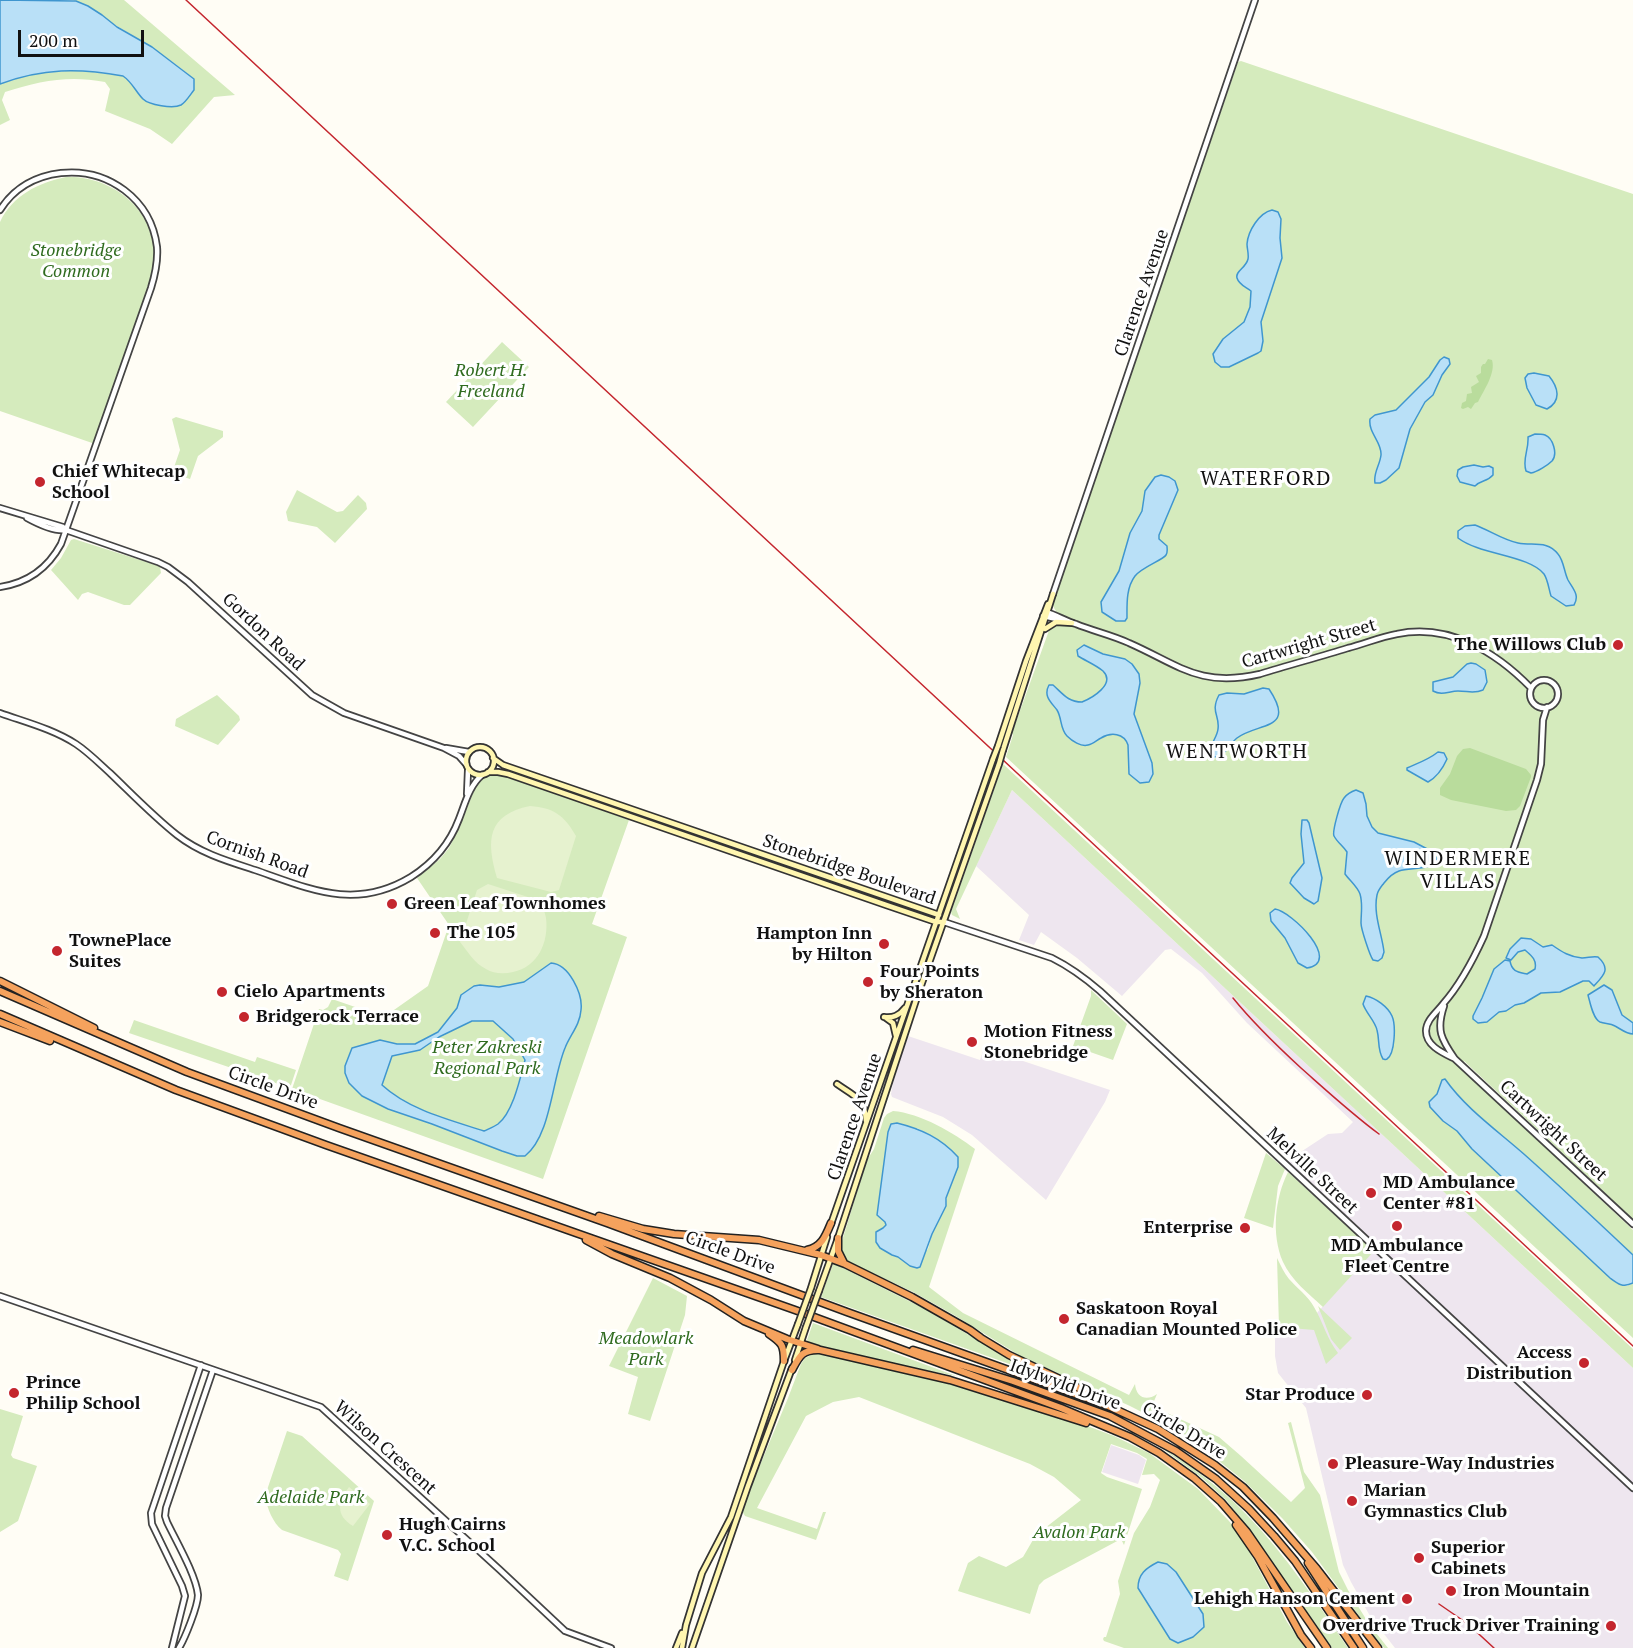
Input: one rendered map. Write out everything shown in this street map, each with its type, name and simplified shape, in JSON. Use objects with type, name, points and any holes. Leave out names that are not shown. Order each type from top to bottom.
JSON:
[{"type":"highway","points":[[0,981],[143,1053]]},
{"type":"highway","name":"Circle Drive","points":[[0,991],[219,1084],[1106,1405],[1158,1429],[1215,1465],[1250,1495],[1297,1545],[1378,1648]]},
{"type":"highway","name":"Circle Drive","points":[[0,1014],[176,1090],[889,1344],[1061,1408],[1131,1437],[1159,1453],[1194,1478],[1221,1502],[1247,1532],[1327,1648]]},
{"type":"highway","points":[[0,1022],[138,1074]]},
{"type":"highway","points":[[524,1194],[643,1229],[674,1234],[759,1240],[821,1255],[912,1297],[1008,1355],[1083,1390],[1106,1405]]},
{"type":"highway","points":[[801,1250],[810,1250],[820,1245],[831,1223]]},
{"type":"highway","points":[[572,1232],[612,1254],[670,1278],[744,1321],[792,1341],[837,1355]]},
{"type":"highway","points":[[838,1238],[838,1251],[844,1264]]},
{"type":"highway","points":[[759,1326],[782,1345],[784,1361]]},
{"type":"highway","name":"Idylwyld Drive","points":[[889,1344],[1003,1378],[1092,1409],[1176,1451],[1216,1479],[1275,1536],[1354,1648]]},
{"type":"highway","points":[[792,1370],[800,1355],[820,1350],[950,1380],[1114,1431]]},
{"type":"highway","points":[[1232,1516],[1258,1557],[1301,1635],[1311,1648]]},
{"type":"highway","points":[[1297,1545],[1363,1648]]},
{"type":"main road","name":"Clarence Avenue","points":[[682,1648],[686,1624],[702,1573],[731,1517],[1026,661],[1053,594]]},
{"type":"main road","name":"Clarence Avenue","points":[[692,1648],[838,1238],[891,1074],[1004,750],[1043,631],[1046,614]]},
{"type":"main road","points":[[1043,631],[1056,622],[1075,624]]},
{"type":"main road","points":[[476,748],[489,750],[493,758],[493,765],[489,772],[482,775],[474,774],[467,767],[467,756],[476,748]]},
{"type":"main road","name":"Stonebridge Boulevard","points":[[493,758],[503,765],[939,915],[944,922]]},
{"type":"main road","name":"Stonebridge Boulevard","points":[[489,772],[508,774],[936,922],[944,922]]},
{"type":"main road","points":[[896,1041],[895,1026],[884,1017],[896,1016],[909,1004]]},
{"type":"main road","points":[[837,1084],[864,1105],[866,1127]]},
{"type":"main road","points":[[676,1648],[686,1624]]},
{"type":"street","name":"Clarence Avenue","points":[[1053,594],[1255,0]]},
{"type":"street","points":[[0,210],[13,193],[39,178],[66,172],[96,175],[119,187],[135,200],[148,216],[157,248],[153,281],[57,552],[30,577],[0,586]]},
{"type":"street","name":"Gordon Road","points":[[0,508],[63,527],[168,567],[209,600],[312,695],[344,713],[444,748],[459,756],[467,767]]},
{"type":"street","name":"Cartwright Street","points":[[1046,614],[1126,641],[1184,670],[1218,678],[1244,678],[1395,634],[1433,632],[1458,637],[1483,649],[1517,674],[1531,688]]},
{"type":"street","name":"Cartwright Street","points":[[1517,674],[1537,682]]},
{"type":"street","points":[[1548,680],[1557,688],[1558,696],[1551,706],[1538,706],[1531,699],[1531,688],[1537,682],[1548,680]]},
{"type":"street","name":"Cartwright Street","points":[[1538,706],[1543,720]]},
{"type":"street","name":"Cartwright Street","points":[[1547,707],[1543,720],[1539,772],[1487,927],[1477,952],[1444,1003],[1431,1017],[1426,1032],[1431,1044],[1455,1059],[1633,1224]]},
{"type":"street","name":"Cornish Road","points":[[0,714],[53,732],[77,744],[177,834],[197,849],[325,893],[351,895],[372,893],[392,887],[429,863],[447,843],[459,820],[466,799],[482,775]]},
{"type":"street","name":"Gordon Road","points":[[444,748],[469,752]]},
{"type":"street","name":"Cornish Road","points":[[466,799],[467,767]]},
{"type":"street","name":"Melville Street","points":[[944,922],[1052,958],[1082,976],[1633,1488]]},
{"type":"street","name":"Cartwright Street","points":[[1444,1003],[1440,1035],[1455,1059]]},
{"type":"street","name":"Wilson Crescent","points":[[0,1296],[321,1407],[565,1632],[611,1648]]},
{"type":"street","points":[[172,1648],[185,1596],[152,1524],[151,1513],[201,1365]]},
{"type":"street","points":[[179,1648],[198,1597],[189,1568],[165,1516],[213,1370]]},
{"type":"shaded area","points":[[1012,790],[1633,1368],[1633,1648],[1395,1648],[1370,1616],[1343,1565],[1306,1408],[1278,1373],[1275,1356],[1275,1325],[1279,1327],[1315,1315],[1378,1246],[1287,1161],[1328,1134],[1342,1133],[1353,1122],[1247,1023],[1202,973],[1171,949],[1165,950],[1122,996],[1077,958],[1041,932],[1034,945],[1019,940],[1029,915],[976,866]]},
{"type":"shaded area","points":[[908,1036],[980,1060],[984,1048],[1110,1090],[1046,1200],[972,1135],[943,1117],[892,1097],[893,1083]]},
{"type":"shaded area","points":[[1111,1445],[1139,1455],[1146,1460],[1138,1484],[1102,1472]]},
{"type":"green space","points":[[73,0],[124,0],[235,95],[214,97],[172,144],[150,129],[105,111],[110,89],[105,82],[92,80],[54,80],[5,92],[2,100],[10,120],[0,125],[0,84],[32,74],[78,70],[123,76],[157,105],[174,107],[182,104],[194,79],[150,47]]},
{"type":"green space","points":[[1241,61],[1633,194],[1633,1219],[1464,1061],[1462,1069],[1633,1230],[1633,1255],[1468,1106],[1445,1080],[1442,1080],[1437,1095],[1429,1103],[1443,1121],[1457,1131],[1472,1149],[1524,1196],[1627,1286],[1633,1283],[1633,1338],[1006,757],[1012,733],[1056,611],[1053,605],[1055,594],[1238,62]]},
{"type":"green space","name":"Stonebridge Common","points":[[66,177],[98,182],[126,197],[146,221],[155,253],[154,268],[147,294],[95,444],[0,411],[0,222],[19,197],[36,187]]},
{"type":"green space","name":"Robert H. Freeland","points":[[502,342],[529,367],[473,427],[446,402]]},
{"type":"green space","points":[[1488,359],[1492,360],[1492,370],[1478,402],[1471,409],[1461,408],[1462,403],[1466,401],[1467,394],[1472,393],[1471,387],[1479,382],[1476,376],[1481,373],[1481,367]]},
{"type":"green space","points":[[176,417],[223,431],[223,437],[198,456],[190,479],[172,473],[180,450],[172,419]]},
{"type":"green space","points":[[297,490],[337,512],[343,511],[358,495],[366,503],[367,509],[335,543],[317,527],[288,521],[286,512]]},
{"type":"green space","points":[[74,539],[156,565],[160,567],[161,573],[130,605],[88,592],[82,594],[78,600],[51,570],[71,540]]},
{"type":"green space","points":[[217,695],[239,716],[240,720],[218,745],[175,726],[176,719]]},
{"type":"green space","points":[[1470,748],[1526,769],[1531,775],[1520,806],[1516,810],[1506,811],[1451,800],[1440,795],[1440,788],[1450,774],[1457,756],[1463,749]]},
{"type":"green space","points":[[1003,764],[1633,1349],[1633,1368],[1012,790],[956,909],[960,919],[952,915],[951,912]]},
{"type":"green space","name":"Peter Zakreski Regional Park","points":[[498,772],[629,820],[592,924],[627,937],[543,1179],[292,1089],[319,1009],[323,1010],[328,1007],[332,999],[384,1017],[428,986],[449,925],[417,878],[440,859],[449,848],[477,783],[486,775]]},
{"type":"green space","points":[[530,806],[558,814],[576,836],[559,890],[551,892],[497,878],[491,852],[493,831],[505,816]]},
{"type":"green space","points":[[488,884],[540,901],[546,918],[546,936],[535,959],[522,969],[503,973],[489,971],[475,960],[460,942],[477,890]]},
{"type":"green space","points":[[1091,990],[1127,1024],[1113,1060],[1073,1046],[1091,996]]},
{"type":"green space","points":[[134,1020],[255,1062],[257,1057],[296,1070],[290,1088],[129,1033]]},
{"type":"green space","points":[[893,1111],[925,1120],[947,1130],[975,1149],[929,1287],[963,1313],[1129,1395],[1135,1384],[1137,1392],[1142,1397],[1149,1398],[1157,1394],[1152,1406],[1219,1437],[1291,1502],[1305,1488],[1288,1423],[1291,1422],[1304,1472],[1320,1495],[1339,1572],[1369,1624],[1388,1648],[1384,1648],[1373,1635],[1312,1552],[1282,1518],[1244,1481],[1209,1453],[1173,1428],[1022,1357],[913,1292],[845,1260],[841,1253],[841,1244],[867,1160],[874,1149],[887,1114]],"holes":[[[917,1128],[951,1150],[946,1206],[932,1234],[928,1249],[910,1266],[892,1255],[876,1232],[886,1225],[885,1222]]]},
{"type":"green space","points":[[1266,1153],[1285,1169],[1278,1186],[1273,1228],[1244,1218]]},
{"type":"green space","points":[[1288,1172],[1374,1251],[1323,1307],[1291,1275],[1279,1251],[1276,1216],[1280,1193]]},
{"type":"green space","points":[[1277,1258],[1287,1277],[1312,1303],[1338,1353],[1326,1364],[1314,1330],[1279,1327]]},
{"type":"green space","points":[[833,1264],[927,1310],[1019,1365],[1018,1367],[821,1297]]},
{"type":"green space","name":"Meadowlark Park","points":[[653,1278],[687,1296],[685,1315],[650,1421],[628,1414],[638,1377],[609,1366]]},
{"type":"green space","points":[[1318,1306],[1352,1338],[1340,1350],[1331,1339]]},
{"type":"green space","points":[[813,1323],[957,1376],[864,1359],[809,1345],[807,1340]]},
{"type":"green space","name":"Avalon Park","points":[[815,1353],[938,1380],[1082,1424],[1149,1453],[1198,1489],[1241,1536],[1287,1622],[1305,1648],[1124,1648],[1104,1641],[1120,1594],[1118,1581],[1134,1533],[1150,1507],[1160,1480],[1154,1474],[1142,1475],[1147,1459],[1111,1444],[1101,1473],[1142,1489],[1124,1545],[1121,1539],[1044,1580],[1039,1585],[1030,1614],[958,1591],[968,1563],[979,1556],[1006,1567],[1023,1557],[1037,1533],[1081,1500],[1054,1477],[1030,1464],[859,1397],[833,1402],[806,1416],[757,1508],[817,1529],[823,1512],[826,1512],[816,1540],[745,1516],[742,1511],[745,1501],[801,1364],[805,1358]]},
{"type":"green space","points":[[0,1409],[23,1416],[11,1455],[13,1458],[37,1466],[18,1521],[0,1532]]},
{"type":"green space","name":"Adelaide Park","points":[[287,1431],[302,1436],[374,1501],[348,1581],[334,1576],[341,1554],[338,1550],[282,1530],[269,1510],[265,1496]]},
{"type":"green space","points":[[1159,1446],[1204,1477],[1246,1514],[1287,1562],[1348,1648],[1332,1648],[1258,1541],[1227,1501],[1202,1478]]},
{"type":"green space","points":[[349,1487],[370,1504],[353,1526],[343,1517],[340,1508],[342,1498]]},
{"type":"water","points":[[0,0],[76,1],[88,6],[117,27],[152,47],[194,79],[194,90],[181,105],[167,106],[146,101],[123,76],[107,73],[46,72],[0,84]]},
{"type":"water","points":[[1272,210],[1278,212],[1281,219],[1282,258],[1261,322],[1263,341],[1261,351],[1229,367],[1221,367],[1215,362],[1213,354],[1223,339],[1244,322],[1250,307],[1251,291],[1239,282],[1237,276],[1248,259],[1247,244],[1250,234],[1255,223]]},
{"type":"water","points":[[1444,357],[1449,359],[1450,364],[1410,429],[1399,468],[1386,480],[1375,483],[1381,450],[1371,429],[1370,419],[1375,415],[1396,410],[1429,377]]},
{"type":"water","points":[[1528,374],[1549,376],[1555,385],[1557,398],[1547,409],[1536,405],[1527,388],[1525,378]]},
{"type":"water","points":[[1535,434],[1548,437],[1555,454],[1550,463],[1531,473],[1526,471],[1525,458],[1528,437]]},
{"type":"water","points":[[1474,465],[1493,468],[1493,475],[1475,486],[1460,482],[1457,476],[1458,470]]},
{"type":"water","points":[[1161,475],[1175,481],[1178,490],[1159,535],[1159,539],[1167,546],[1167,553],[1135,576],[1129,591],[1127,618],[1125,621],[1116,621],[1102,612],[1101,602],[1119,571],[1130,533],[1142,511],[1145,491],[1155,477]]},
{"type":"water","points":[[1475,525],[1512,542],[1544,545],[1554,550],[1563,563],[1568,580],[1575,592],[1574,605],[1566,606],[1551,596],[1544,574],[1537,568],[1467,544],[1458,538],[1458,531],[1465,526]]},
{"type":"water","points":[[1084,645],[1103,654],[1125,659],[1139,674],[1140,683],[1134,714],[1152,763],[1153,774],[1149,782],[1140,783],[1129,774],[1128,745],[1124,738],[1109,735],[1090,744],[1082,745],[1071,740],[1063,730],[1059,713],[1047,696],[1049,685],[1053,685],[1069,699],[1082,702],[1101,690],[1107,681],[1103,671],[1078,656],[1077,650]]},
{"type":"water","points":[[1471,663],[1485,670],[1487,682],[1483,690],[1442,693],[1433,691],[1433,682],[1453,677]]},
{"type":"water","points":[[1263,688],[1269,689],[1277,703],[1279,712],[1277,719],[1237,738],[1224,753],[1212,757],[1211,746],[1218,729],[1215,706],[1219,695],[1244,694]]},
{"type":"water","points":[[1438,752],[1444,753],[1447,759],[1444,766],[1428,782],[1407,770],[1407,768]]},
{"type":"water","points":[[1356,790],[1363,793],[1367,816],[1378,833],[1414,842],[1433,852],[1437,859],[1426,867],[1397,872],[1379,890],[1376,909],[1384,952],[1378,961],[1373,960],[1362,931],[1360,894],[1345,874],[1347,852],[1334,836],[1342,801]]},
{"type":"water","points":[[1302,820],[1307,820],[1309,823],[1322,878],[1318,901],[1314,904],[1304,898],[1290,883],[1304,863]]},
{"type":"water","points":[[1275,909],[1292,918],[1310,937],[1317,947],[1319,957],[1317,964],[1307,968],[1298,963],[1285,938],[1271,921],[1270,913]]},
{"type":"water","points":[[1521,938],[1531,939],[1543,947],[1552,945],[1574,957],[1598,957],[1604,965],[1605,972],[1594,986],[1589,981],[1583,981],[1560,992],[1541,993],[1524,1003],[1499,1012],[1487,1022],[1478,1023],[1473,1016],[1494,969],[1505,960],[1510,961],[1512,967],[1518,972],[1527,974],[1535,969],[1535,961],[1525,950],[1518,952],[1511,960],[1506,958],[1510,949]]},
{"type":"water","points":[[551,963],[558,965],[574,981],[581,1003],[579,1020],[561,1061],[546,1121],[534,1147],[525,1156],[502,1151],[388,1109],[362,1096],[349,1083],[345,1066],[352,1048],[380,1040],[397,1044],[415,1044],[438,1032],[457,1008],[461,995],[474,986],[499,987],[524,982]],"holes":[[[472,1021],[493,1021],[513,1039],[525,1060],[508,1112],[495,1126],[484,1131],[444,1118],[417,1108],[382,1085],[392,1056],[420,1050],[439,1037]]]},
{"type":"water","points":[[1604,985],[1612,990],[1622,1015],[1633,1023],[1633,1034],[1595,1018],[1588,995]]},
{"type":"water","points":[[1366,996],[1381,1003],[1392,1016],[1394,1039],[1392,1051],[1387,1059],[1383,1059],[1381,1055],[1376,1027],[1363,1004]]},
{"type":"water","points":[[1445,1079],[1472,1110],[1539,1167],[1633,1255],[1633,1283],[1621,1285],[1610,1278],[1430,1107],[1429,1102],[1437,1094],[1442,1080]]},
{"type":"water","points":[[897,1123],[930,1135],[958,1157],[958,1167],[946,1198],[946,1206],[932,1234],[920,1267],[917,1268],[880,1248],[876,1242],[876,1232],[886,1225],[877,1215],[888,1132],[891,1124]]},
{"type":"water","points":[[1158,1562],[1167,1564],[1176,1572],[1203,1614],[1204,1627],[1193,1637],[1178,1643],[1170,1639],[1138,1588],[1139,1579],[1144,1572]]},
{"type":"railway","points":[[186,0],[1633,1346]]},
{"type":"railway","points":[[1233,998],[1257,1026],[1292,1059],[1379,1134]]},
{"type":"railway","points":[[1439,1604],[1468,1624],[1494,1648]]},
{"type":"place","name":"Chief Whitecap School","points":[[40,482]]},
{"type":"place","name":"The Willows Club","points":[[1618,645]]},
{"type":"place","name":"Green Leaf Townhomes","points":[[392,904]]},
{"type":"place","name":"The 105","points":[[435,933]]},
{"type":"place","name":"Hampton Inn by Hilton","points":[[884,944]]},
{"type":"place","name":"TownePlace Suites","points":[[57,951]]},
{"type":"place","name":"Four Points by Sheraton","points":[[868,982]]},
{"type":"place","name":"Cielo Apartments","points":[[222,992]]},
{"type":"place","name":"Bridgerock Terrace","points":[[244,1017]]},
{"type":"place","name":"Motion Fitness Stonebridge","points":[[972,1042]]},
{"type":"place","name":"MD Ambulance Center #81","points":[[1371,1193]]},
{"type":"place","name":"MD Ambulance Fleet Centre","points":[[1397,1226]]},
{"type":"place","name":"Enterprise","points":[[1245,1228]]},
{"type":"place","name":"Saskatoon Royal Canadian Mounted Police","points":[[1064,1319]]},
{"type":"place","name":"Access Distribution","points":[[1584,1363]]},
{"type":"place","name":"Prince Philip School","points":[[14,1393]]},
{"type":"place","name":"Star Produce","points":[[1367,1395]]},
{"type":"place","name":"Pleasure-Way Industries","points":[[1333,1464]]},
{"type":"place","name":"Marian Gymnastics Club","points":[[1352,1501]]},
{"type":"place","name":"Hugh Cairns V.C. School","points":[[387,1535]]},
{"type":"place","name":"Superior Cabinets","points":[[1419,1558]]},
{"type":"place","name":"Iron Mountain","points":[[1451,1591]]},
{"type":"place","name":"Lehigh Hanson Cement","points":[[1407,1599]]},
{"type":"place","name":"Overdrive Truck Driver Training","points":[[1611,1626]]},
{"type":"district","name":"WATERFORD","points":[[1266,479]]},
{"type":"district","name":"WENTWORTH","points":[[1237,752]]},
{"type":"district","name":"WINDERMERE VILLAS","points":[[1458,870]]}]
